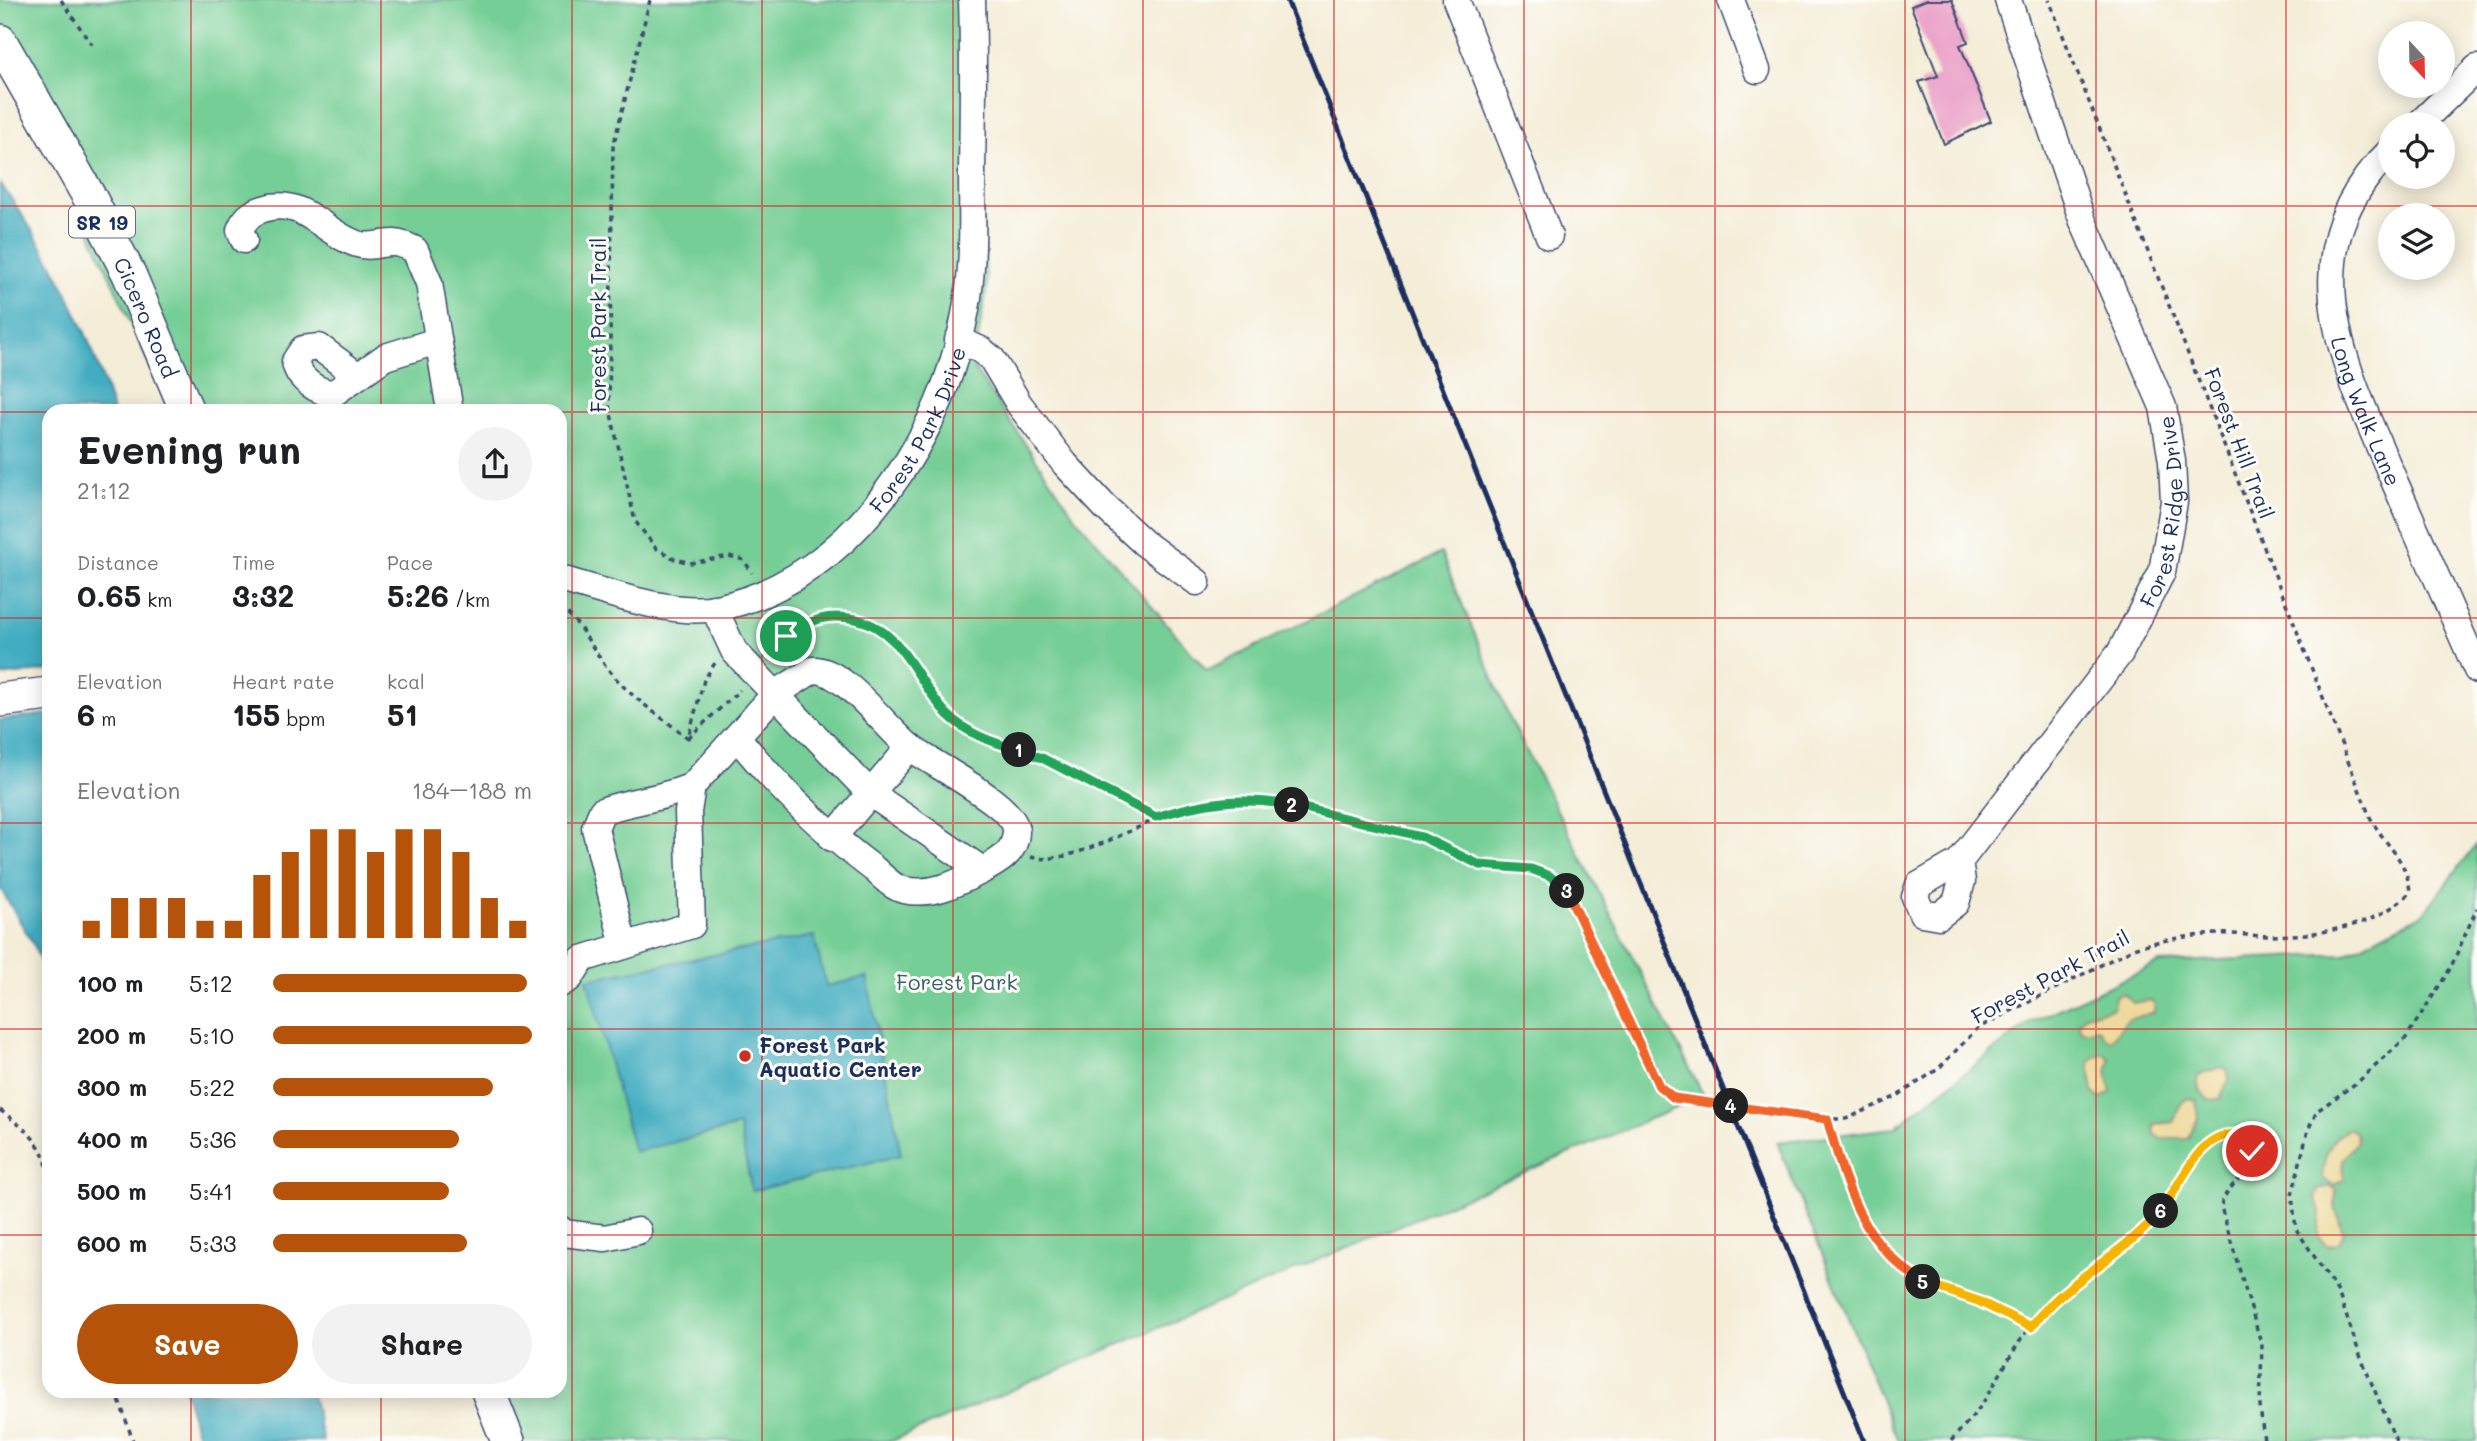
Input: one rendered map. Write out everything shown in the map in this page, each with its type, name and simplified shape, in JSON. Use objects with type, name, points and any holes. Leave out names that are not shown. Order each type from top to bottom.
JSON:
[{"type":"main road","name":"Cicero Road","points":[[0,41],[91,200],[129,274],[184,404]]},
{"type":"main road","points":[[0,700],[42,695]]},
{"type":"main road","points":[[491,1398],[508,1441]]},
{"type":"street","name":"Forest Park Drive","points":[[567,581],[641,601],[715,608],[786,582],[836,548],[895,482],[931,421],[958,340],[968,295],[972,0]]},
{"type":"street","points":[[1455,0],[1549,236]]},
{"type":"street","points":[[1731,0],[1757,70]]},
{"type":"street","name":"Forest Ridge Drive","points":[[1959,862],[2036,766],[2135,628],[2162,572],[2174,502],[2172,461],[2163,407],[2082,219],[2008,0]]},
{"type":"street","points":[[2431,112],[2477,68]]},
{"type":"street","name":"Long Walk Lane","points":[[2378,166],[2361,187],[2345,217],[2336,245],[2333,315],[2347,370],[2477,670]]},
{"type":"street","points":[[244,240],[240,230],[245,219],[264,208],[278,206],[295,208],[311,215],[330,231],[361,245],[395,241],[415,250],[429,283],[449,404]]},
{"type":"street","points":[[958,340],[981,350],[992,359],[1034,424],[1065,464],[1105,508],[1144,543],[1197,582]]},
{"type":"street","points":[[358,376],[385,357],[437,341]]},
{"type":"street","points":[[715,608],[733,651],[870,793],[982,870]]},
{"type":"street","points":[[624,946],[595,828],[602,811],[625,802],[666,797],[692,786],[775,694],[813,670],[822,669],[832,674],[910,747],[996,804],[1011,817],[1016,830],[1011,850],[1001,860],[951,886],[928,892],[901,890],[832,838],[765,773],[737,737]]},
{"type":"street","points":[[832,838],[910,747]]},
{"type":"street","points":[[567,980],[582,959],[692,925],[688,812],[692,786]]},
{"type":"street","points":[[567,1233],[605,1238],[638,1231]]},
{"type":"path","points":[[61,0],[92,45]]},
{"type":"path","name":"Forest Park Trail","points":[[650,0],[613,147],[609,405],[635,520],[656,548],[675,559],[691,563],[729,556],[744,560],[786,636]]},
{"type":"path","name":"Forest Hill Trail","points":[[2049,0],[2370,817],[2379,834],[2408,871],[2410,892]]},
{"type":"path","points":[[567,613],[587,644],[613,676],[688,738]]},
{"type":"path","points":[[688,738],[744,686],[753,672],[786,636],[812,619],[823,616],[846,617],[877,626],[890,636],[946,713],[967,732],[1042,758],[1156,817]]},
{"type":"path","points":[[688,738],[704,680],[719,657],[733,651]]},
{"type":"path","name":"Forest Park Trail","points":[[1023,854],[1050,858],[1076,852],[1116,837],[1156,817],[1202,803],[1246,799],[1275,802],[1422,837],[1480,865],[1531,869],[1550,876],[1569,894],[1659,1086],[1674,1098],[1684,1100],[1827,1119],[1846,1119],[1897,1096],[1938,1069],[1978,1028],[2136,947],[2163,940],[2218,934],[2271,936],[2326,931],[2379,916],[2398,906],[2410,892]]},
{"type":"path","points":[[2396,1441],[2361,1358],[2338,1292],[2296,1229],[2292,1195],[2308,1130],[2318,1111],[2360,1082],[2406,1038],[2450,969],[2477,908]]},
{"type":"path","points":[[0,1110],[37,1139],[42,1150]]},
{"type":"path","points":[[1827,1119],[1848,1191],[1870,1232],[1896,1265],[1929,1286],[1978,1301],[2031,1327]]},
{"type":"path","points":[[1951,1441],[1981,1406],[2031,1327],[2079,1279],[2143,1232],[2169,1201],[2204,1146],[2223,1134],[2239,1135],[2248,1144],[2252,1159],[2246,1172],[2227,1189],[2221,1207],[2262,1346],[2260,1406],[2264,1441]]},
{"type":"path","points":[[118,1398],[133,1441]]},
{"type":"green space","name":"Forest Park","points":[[0,0],[967,0],[987,286],[973,367],[1076,518],[1207,671],[1441,553],[1509,717],[1704,1096],[892,1441],[512,1441],[494,1398],[567,1398],[567,404],[167,404],[22,79],[0,45]]},
{"type":"green space","points":[[2477,844],[2477,1441],[1898,1441],[1777,1142],[1894,1128],[2029,1023],[2159,963],[2345,954],[2422,915]]},
{"type":"sand","points":[[2122,993],[2133,1003],[2150,1000],[2155,1004],[2154,1012],[2127,1020],[2111,1040],[2105,1038],[2098,1028],[2087,1032],[2080,1030],[2079,1022],[2085,1015],[2113,1008],[2115,996]]},
{"type":"sand","points":[[2104,1053],[2110,1059],[2107,1072],[2111,1092],[2100,1099],[2093,1092],[2089,1064],[2093,1058]]},
{"type":"sand","points":[[2221,1067],[2228,1070],[2229,1081],[2219,1099],[2208,1100],[2199,1089],[2197,1079],[2200,1074]]},
{"type":"sand","points":[[2187,1098],[2196,1100],[2198,1118],[2188,1139],[2161,1139],[2155,1134],[2154,1124],[2173,1122],[2180,1105]]},
{"type":"sand","points":[[2349,1128],[2356,1133],[2357,1141],[2343,1160],[2344,1180],[2334,1185],[2322,1178],[2324,1163],[2336,1137]]},
{"type":"sand","points":[[2330,1186],[2336,1190],[2335,1207],[2343,1233],[2339,1243],[2328,1246],[2318,1235],[2320,1211],[2315,1196],[2318,1190]]},
{"type":"water","points":[[0,183],[36,236],[67,292],[93,351],[111,404],[42,404],[42,671],[0,676]]},
{"type":"water","points":[[42,715],[42,967],[34,945],[0,888],[0,720]]},
{"type":"water","name":"Forest Park Aquatic Center","points":[[814,936],[826,986],[867,977],[901,1155],[752,1191],[739,1126],[634,1152],[587,979]]},
{"type":"water","points":[[187,1398],[313,1398],[323,1441],[199,1441]]},
{"type":"building","points":[[1926,0],[1952,0],[1968,42],[1960,45],[1991,121],[1944,144],[1919,82],[1938,76],[1911,6]]},
{"type":"railway","points":[[1287,0],[1864,1441]]},
{"type":"place","name":"Forest Park Aquatic Center","points":[[745,1056]]},
{"type":"route","points":[[786,636],[812,619],[823,616],[846,617],[877,626],[890,636],[946,713],[967,732],[1042,758],[1156,817],[1202,803],[1246,799],[1275,802],[1422,837],[1480,865],[1531,869],[1550,876],[1569,894],[1659,1086],[1674,1098],[1716,1106],[1827,1119],[1848,1191],[1870,1232],[1896,1265],[1929,1286],[1978,1301],[2031,1327],[2040,1315],[2079,1279],[2118,1253],[2143,1232],[2169,1201],[2204,1146],[2216,1137],[2232,1134],[2244,1139],[2252,1151]]}]
